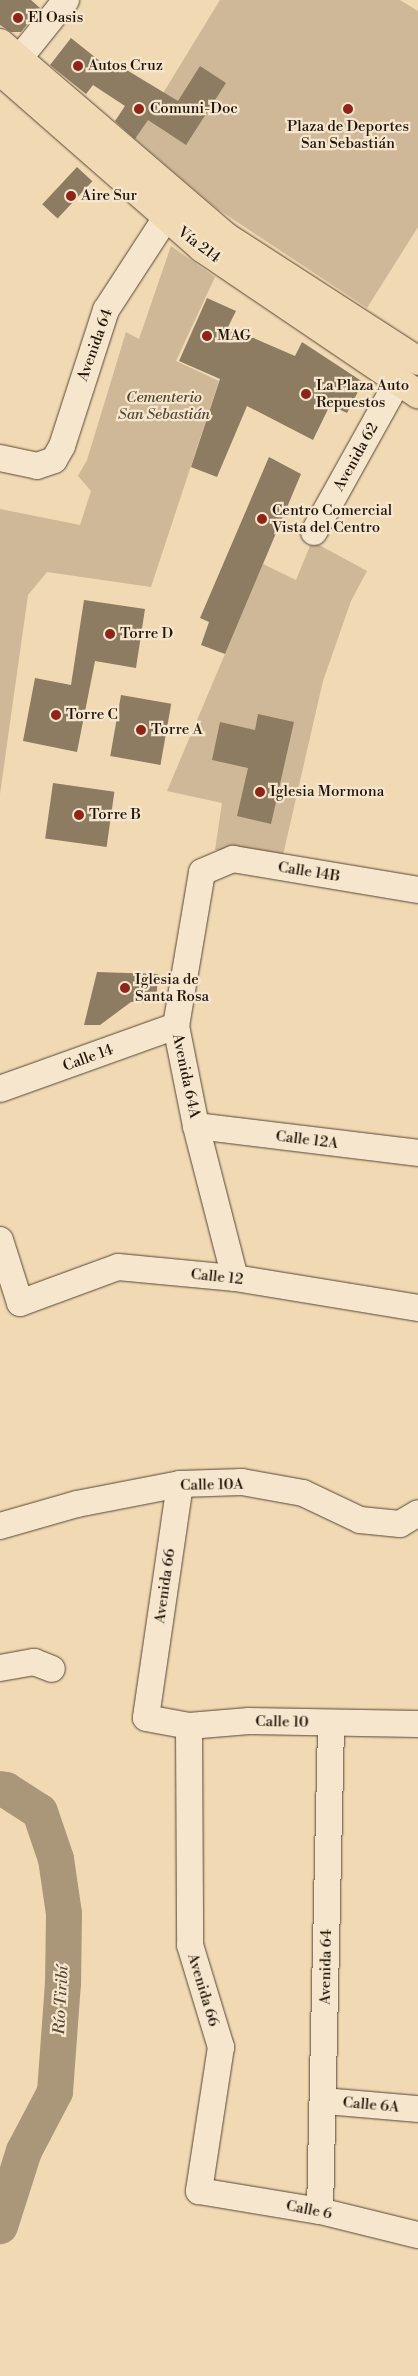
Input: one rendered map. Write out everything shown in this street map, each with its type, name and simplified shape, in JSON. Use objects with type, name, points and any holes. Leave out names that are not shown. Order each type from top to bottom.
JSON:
[{"type":"main road","name":"Vía 214","points":[[6,62],[171,208],[202,248],[408,388]]},
{"type":"main road","name":"Vía 214","points":[[171,208],[225,236],[418,361]]},
{"type":"street","points":[[6,62],[66,0]]},
{"type":"street","name":"Avenida 64","points":[[0,458],[37,466],[54,460],[62,446],[106,310],[171,208]]},
{"type":"street","name":"Avenida 62","points":[[314,532],[408,388]]},
{"type":"street","name":"Calle 14B","points":[[202,872],[233,859],[418,890]]},
{"type":"street","name":"Avenida 64A","points":[[202,872],[176,1026],[196,1126],[235,1278]]},
{"type":"street","name":"Calle 14","points":[[0,1089],[176,1026]]},
{"type":"street","name":"Calle 12A","points":[[196,1126],[418,1153]]},
{"type":"street","name":"Calle 12","points":[[0,1240],[20,1303],[118,1266],[235,1278],[418,1308]]},
{"type":"street","name":"Calle 10A","points":[[0,1526],[77,1504],[180,1484],[242,1482],[303,1492],[360,1520],[400,1524],[418,1513]]},
{"type":"street","name":"Avenida 66","points":[[146,1718],[180,1484]]},
{"type":"street","points":[[0,1668],[34,1662],[52,1669]]},
{"type":"street","name":"Calle 10","points":[[146,1718],[189,1726],[250,1721],[418,1724]]},
{"type":"street","name":"Avenida 64","points":[[320,2211],[324,2101],[331,1723]]},
{"type":"street","name":"Avenida 66","points":[[189,1726],[190,1945],[221,2047],[199,2191]]},
{"type":"street","name":"Calle 6A","points":[[324,2101],[418,2109]]},
{"type":"street","name":"Calle 6","points":[[199,2191],[320,2211],[418,2235]]},
{"type":"green space","name":"Plaza de Deportes San Sebastián","points":[[220,0],[400,0],[418,11],[418,227],[367,308],[216,208],[135,139]]},
{"type":"green space","name":"Cementerio San Sebastián","points":[[171,246],[215,277],[176,361],[219,381],[151,587],[47,572],[28,595],[0,794],[0,509],[80,525],[91,491],[78,476],[87,460],[126,332],[139,339]]},
{"type":"green space","points":[[312,541],[367,571],[351,601],[323,681],[283,855],[215,850],[222,803],[167,791],[263,564],[296,580]]},
{"type":"building","name":"El Oasis","points":[[0,0],[31,0],[40,8],[21,32],[11,32],[0,25]]},
{"type":"building","points":[[71,38],[111,70],[115,63],[178,101],[200,66],[226,83],[186,145],[148,120],[135,139],[115,121],[125,106],[93,85],[86,94],[50,65]]},
{"type":"building","name":"Aire Sur","points":[[77,167],[92,181],[58,219],[42,204]]},
{"type":"building","points":[[207,298],[236,311],[228,327],[295,356],[302,342],[363,382],[347,413],[330,405],[313,440],[247,406],[217,477],[191,467],[220,379],[179,361]]},
{"type":"building","name":"Centro Comercial Vista del Centro","points":[[269,457],[301,474],[225,654],[201,645],[209,622],[200,618]]},
{"type":"building","points":[[84,600],[145,609],[136,668],[95,661],[77,752],[23,741],[35,678],[71,685]]},
{"type":"building","name":"Torre A","points":[[121,695],[171,704],[160,765],[110,756]]},
{"type":"building","name":"Iglesia Mormona","points":[[258,714],[294,722],[271,824],[237,816],[248,768],[212,760],[220,722],[255,730]]},
{"type":"building","name":"Torre B","points":[[53,783],[114,792],[107,847],[45,838]]},
{"type":"building","name":"Iglesia de Santa Rosa","points":[[97,972],[158,974],[156,1003],[131,1002],[100,1025],[84,1025]]},
{"type":"waterway","name":"Río Tiribí","points":[[0,1789],[6,1790],[40,1812],[56,1859],[64,1914],[63,1983],[55,2092],[24,2151],[0,2226]]},
{"type":"place","name":"El Oasis","points":[[18,18]]},
{"type":"place","name":"Autos Cruz","points":[[78,66]]},
{"type":"place","name":"Comuni-Doc","points":[[139,109]]},
{"type":"place","name":"Plaza de Deportes San Sebastián","points":[[348,109]]},
{"type":"place","name":"Aire Sur","points":[[71,196]]},
{"type":"place","name":"MAG","points":[[207,336]]},
{"type":"place","name":"La Plaza Auto Repuestos","points":[[306,394]]},
{"type":"place","name":"Centro Comercial Vista del Centro","points":[[262,519]]},
{"type":"place","name":"Torre D","points":[[110,634]]},
{"type":"place","name":"Torre C","points":[[56,715]]},
{"type":"place","name":"Torre A","points":[[141,730]]},
{"type":"place","name":"Iglesia Mormona","points":[[260,792]]},
{"type":"place","name":"Torre B","points":[[79,815]]},
{"type":"place","name":"Iglesia de Santa Rosa","points":[[125,988]]}]
